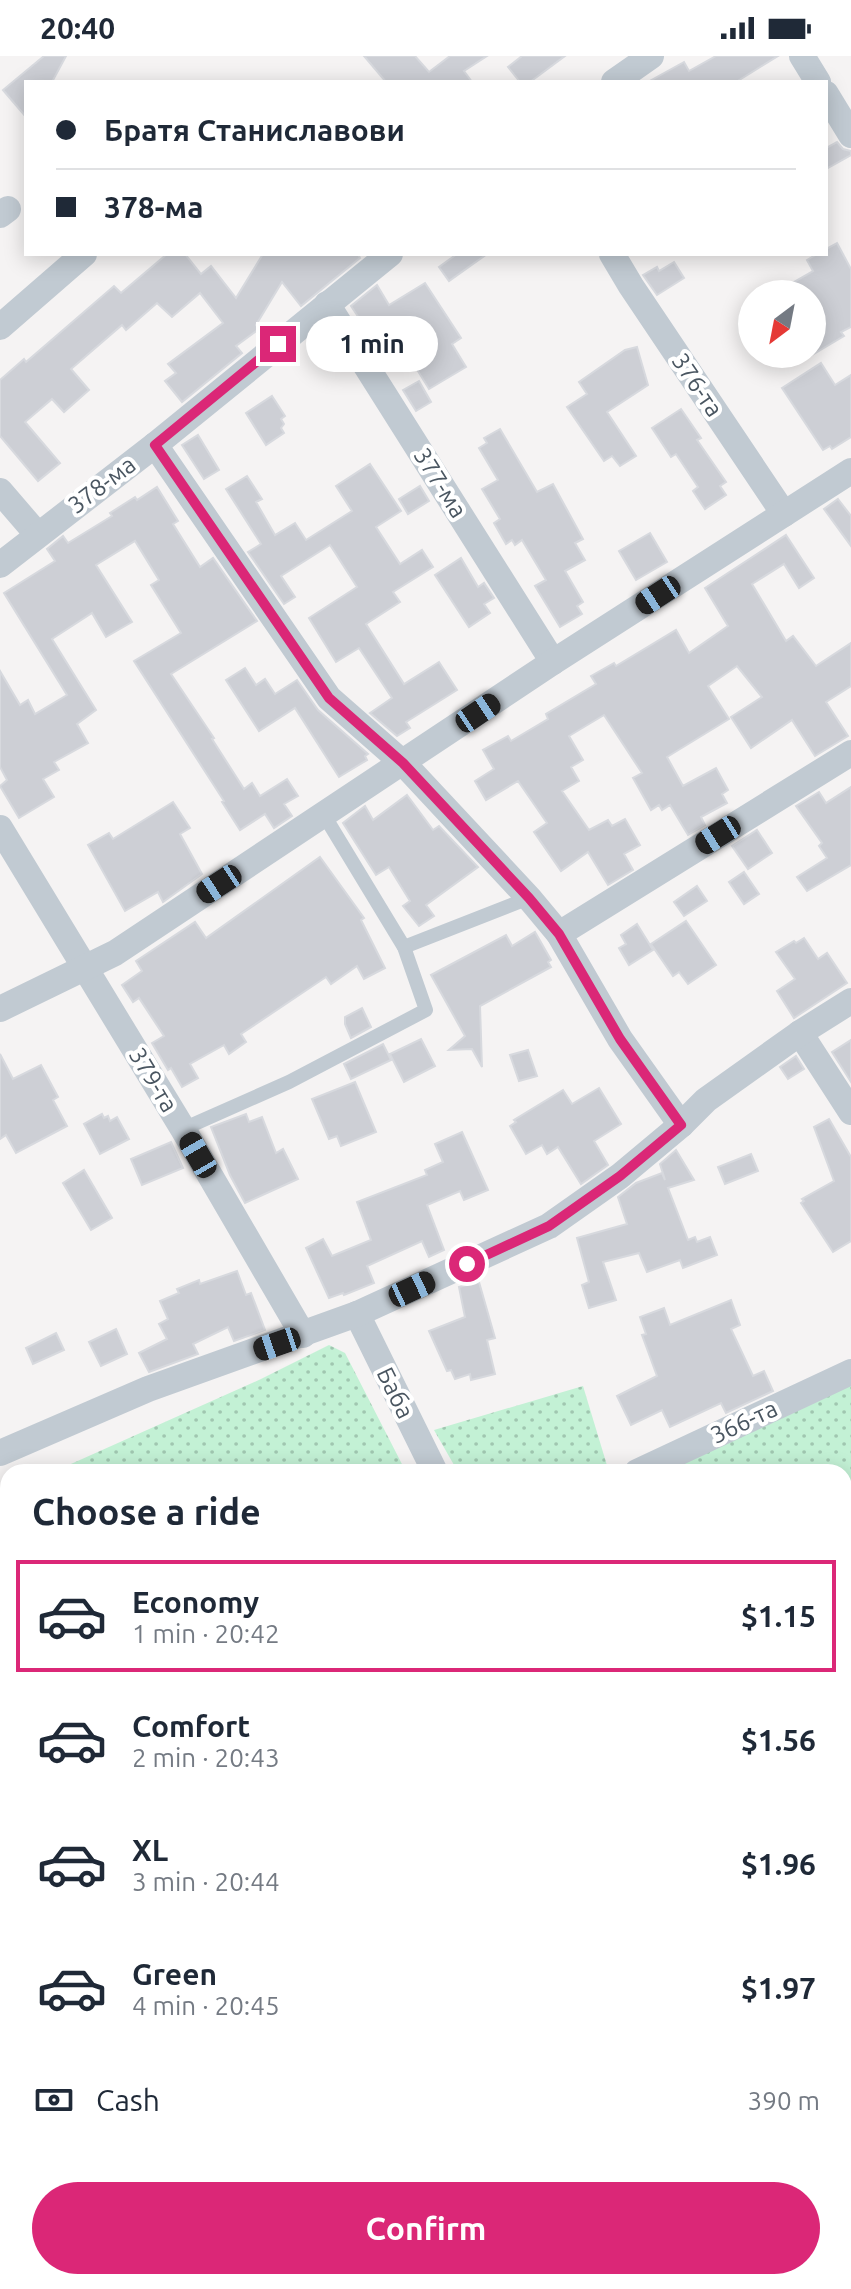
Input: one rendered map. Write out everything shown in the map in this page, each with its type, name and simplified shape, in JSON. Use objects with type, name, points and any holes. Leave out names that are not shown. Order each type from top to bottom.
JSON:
[{"type":"street","points":[[617,80],[651,56]]},
{"type":"street","points":[[802,56],[817,80]]},
{"type":"street","points":[[828,97],[851,135]]},
{"type":"street","points":[[0,327],[82,256]]},
{"type":"street","name":"378-ма","points":[[0,565],[155,445],[387,256]]},
{"type":"street","name":"376-та","points":[[613,256],[784,514]]},
{"type":"street","name":"377-ма","points":[[327,304],[553,662]]},
{"type":"street","points":[[155,445],[329,698],[403,763],[559,934],[620,1039],[681,1125]]},
{"type":"street","points":[[0,1009],[115,953],[553,662],[851,471]]},
{"type":"street","points":[[0,491],[37,534]]},
{"type":"street","points":[[559,934],[851,753]]},
{"type":"street","name":"379-та","points":[[0,828],[183,1129],[303,1335]]},
{"type":"street","points":[[0,1453],[148,1389],[357,1314],[549,1226],[620,1176],[706,1100],[851,1001]]},
{"type":"street","points":[[800,1033],[851,1112]]},
{"type":"street","name":"Баба","points":[[357,1314],[431,1464]]},
{"type":"street","name":"366-та","points":[[654,1464],[851,1372]]},
{"type":"lane","points":[[183,1129],[289,1082],[426,1010],[404,947],[324,815]]},
{"type":"lane","points":[[404,947],[529,898]]},
{"type":"green space","points":[[329,1345],[345,1353],[402,1464],[71,1464],[261,1379]]},
{"type":"green space","points":[[851,1372],[851,1464],[654,1464]]},
{"type":"green space","points":[[583,1386],[607,1464],[453,1464],[434,1430]]},
{"type":"building","points":[[44,56],[66,56],[53,80],[24,80],[24,115],[3,90]]},
{"type":"building","points":[[364,56],[415,56],[429,72],[450,56],[487,56],[464,71],[471,80],[384,80]]},
{"type":"building","points":[[522,56],[565,56],[533,80],[518,80],[508,67]]},
{"type":"building","points":[[716,56],[778,56],[739,80],[652,80],[684,62],[689,71]]},
{"type":"building","points":[[837,142],[843,149],[851,151],[851,155],[828,168],[828,147]]},
{"type":"building","points":[[837,243],[851,269],[851,327],[841,332],[844,336],[826,347],[826,280],[797,280],[813,271],[807,260],[814,256],[828,256],[828,248]]},
{"type":"building","points":[[165,256],[187,256],[201,274],[211,266],[236,298],[262,256],[360,258],[301,306],[282,282],[256,325],[259,329],[236,346],[242,353],[182,402],[165,381],[176,373],[168,364],[223,323],[200,293],[172,317],[157,303],[126,330],[122,325],[71,369],[89,390],[64,412],[52,399],[25,422],[60,463],[38,481],[0,436],[0,380],[24,359],[26,362],[114,286],[121,293]]},
{"type":"building","points":[[454,256],[484,256],[449,281],[439,267]]},
{"type":"building","points":[[674,262],[684,278],[657,295],[643,275],[657,267],[659,271]]},
{"type":"building","points":[[425,283],[461,338],[452,344],[466,367],[429,389],[405,350],[383,363],[351,306],[377,285],[389,305]]},
{"type":"building","points":[[637,347],[648,385],[607,412],[636,456],[620,466],[612,456],[604,461],[567,407],[587,394],[579,382],[625,350]]},
{"type":"building","points":[[813,368],[824,368],[835,385],[851,375],[851,437],[832,449],[830,446],[823,450],[782,388]]},
{"type":"building","points":[[419,381],[431,402],[416,411],[403,390]]},
{"type":"building","points":[[272,396],[285,416],[281,419],[284,433],[266,445],[246,413]]},
{"type":"building","points":[[681,409],[701,438],[697,440],[726,482],[720,486],[726,495],[705,509],[693,491],[698,487],[676,454],[671,457],[652,428]]},
{"type":"building","points":[[500,429],[537,492],[553,484],[583,539],[575,543],[585,560],[565,571],[583,602],[577,606],[582,614],[560,627],[535,586],[546,580],[522,540],[515,545],[512,540],[506,544],[494,523],[500,519],[482,489],[498,480],[479,448],[487,443],[484,438]]},
{"type":"building","points":[[198,435],[219,470],[204,479],[182,445]]},
{"type":"building","points":[[370,464],[401,511],[376,527],[400,564],[422,550],[433,567],[393,592],[400,602],[366,624],[404,684],[439,662],[457,690],[406,722],[410,728],[397,736],[370,713],[392,698],[359,648],[336,662],[309,618],[357,587],[330,545],[281,576],[295,597],[284,604],[248,552],[261,544],[226,489],[247,476],[262,499],[256,502],[275,535],[295,523],[306,540],[352,511],[336,486]]},
{"type":"building","points":[[420,486],[429,501],[408,514],[399,499]]},
{"type":"building","points":[[157,487],[178,521],[173,524],[200,567],[213,558],[257,621],[171,674],[244,789],[252,783],[260,796],[287,779],[298,796],[284,804],[292,816],[274,828],[265,814],[240,830],[134,661],[181,633],[151,585],[159,580],[135,541],[96,565],[132,622],[106,637],[92,613],[52,639],[96,710],[77,724],[88,743],[54,762],[59,770],[43,779],[54,797],[19,818],[0,786],[7,780],[0,767],[0,671],[20,705],[28,700],[35,714],[67,695],[4,593],[55,561],[47,549],[63,536],[68,543],[112,516],[110,513],[135,497],[137,500]]},
{"type":"building","points":[[838,499],[851,516],[851,546],[824,509]]},
{"type":"building","points":[[650,533],[667,562],[636,580],[619,551]]},
{"type":"building","points":[[786,535],[814,578],[799,588],[784,564],[752,584],[786,641],[793,636],[816,666],[851,643],[851,686],[826,702],[848,736],[815,756],[792,720],[751,748],[731,717],[762,697],[737,666],[708,686],[729,719],[667,757],[683,786],[716,768],[728,790],[722,794],[727,803],[701,817],[705,825],[688,835],[670,805],[662,810],[659,805],[651,810],[633,778],[642,773],[604,715],[569,736],[583,760],[571,767],[579,781],[562,791],[589,830],[608,820],[612,826],[625,819],[640,845],[624,854],[633,870],[608,885],[588,852],[561,871],[534,832],[547,823],[518,781],[486,800],[475,781],[494,769],[483,750],[508,736],[511,741],[548,719],[546,714],[596,684],[591,676],[614,663],[616,666],[676,630],[689,653],[728,626],[705,588]]},
{"type":"building","points":[[461,558],[478,587],[484,583],[494,598],[484,604],[490,613],[469,627],[435,575]]},
{"type":"building","points":[[245,668],[256,685],[265,679],[275,694],[297,680],[318,710],[368,754],[365,756],[367,760],[339,777],[295,708],[259,731],[226,680]]},
{"type":"building","points":[[851,787],[851,865],[807,891],[797,877],[827,858],[819,846],[822,843],[796,806],[819,792],[826,803]]},
{"type":"building","points":[[407,795],[433,830],[439,826],[478,867],[426,905],[434,916],[419,926],[403,906],[410,901],[389,867],[376,875],[343,823],[365,806],[373,820]]},
{"type":"building","points":[[173,802],[190,828],[180,834],[202,874],[163,902],[158,892],[125,911],[88,845],[109,833],[113,839]]},
{"type":"building","points":[[757,830],[772,853],[748,869],[732,846]]},
{"type":"building","points":[[320,857],[364,918],[361,920],[385,968],[364,979],[357,966],[331,984],[326,977],[241,1034],[246,1042],[229,1054],[224,1045],[190,1064],[198,1078],[182,1087],[152,1043],[164,1036],[139,998],[133,1002],[122,985],[142,971],[136,961],[195,922],[206,938]]},
{"type":"building","points":[[744,872],[759,894],[744,904],[729,882]]},
{"type":"building","points":[[697,886],[707,901],[684,916],[674,902]]},
{"type":"building","points":[[686,921],[716,965],[688,984],[679,972],[673,976],[651,944]]},
{"type":"building","points":[[637,924],[653,950],[629,965],[619,948],[626,944],[621,935]]},
{"type":"building","points":[[535,932],[551,960],[548,962],[551,967],[480,1006],[482,1067],[472,1049],[449,1050],[465,1036],[431,975],[506,935],[512,946]]},
{"type":"building","points":[[804,938],[818,959],[827,953],[847,983],[794,1018],[777,991],[795,979],[776,952]]},
{"type":"building","points":[[362,1008],[371,1027],[351,1038],[345,1017]]},
{"type":"building","points":[[421,1039],[435,1066],[404,1082],[390,1054]]},
{"type":"building","points":[[851,1040],[851,1082],[832,1052]]},
{"type":"building","points":[[383,1044],[391,1060],[351,1079],[344,1064]]},
{"type":"building","points":[[528,1050],[537,1076],[519,1081],[510,1055]]},
{"type":"building","points":[[0,1054],[13,1079],[41,1065],[58,1097],[53,1100],[67,1126],[16,1153],[6,1135],[0,1139]]},
{"type":"building","points":[[796,1056],[804,1069],[788,1079],[780,1067]]},
{"type":"building","points":[[355,1082],[376,1132],[341,1146],[337,1136],[329,1139],[312,1099]]},
{"type":"building","points":[[599,1088],[621,1124],[594,1141],[608,1165],[581,1184],[558,1147],[547,1154],[542,1145],[526,1154],[510,1126],[516,1122],[514,1120],[563,1090],[572,1104]]},
{"type":"building","points":[[102,1114],[104,1118],[108,1116],[110,1121],[117,1117],[129,1139],[100,1154],[84,1124]]},
{"type":"building","points":[[246,1114],[249,1122],[262,1117],[276,1153],[283,1149],[298,1179],[245,1203],[211,1127]]},
{"type":"building","points":[[829,1119],[851,1157],[851,1241],[833,1252],[801,1203],[804,1201],[802,1199],[834,1181],[814,1127]]},
{"type":"building","points":[[462,1132],[488,1190],[464,1200],[460,1191],[427,1205],[444,1250],[429,1257],[422,1241],[367,1266],[374,1283],[329,1298],[306,1248],[323,1239],[332,1256],[371,1240],[357,1202],[427,1175],[425,1170],[443,1162],[435,1144]]},
{"type":"building","points":[[171,1142],[183,1168],[142,1185],[131,1159]]},
{"type":"building","points":[[676,1150],[694,1180],[668,1188],[688,1240],[695,1237],[697,1242],[710,1237],[717,1255],[683,1268],[680,1260],[647,1272],[639,1253],[603,1262],[616,1300],[589,1308],[582,1285],[589,1282],[577,1238],[627,1224],[618,1197],[636,1183],[662,1173],[665,1180],[660,1164]]},
{"type":"building","points":[[751,1154],[758,1171],[725,1184],[718,1167]]},
{"type":"building","points":[[84,1170],[112,1218],[91,1230],[63,1183]]},
{"type":"building","points":[[237,1271],[246,1295],[251,1293],[265,1330],[234,1341],[228,1327],[193,1344],[198,1354],[149,1372],[139,1353],[167,1339],[159,1324],[168,1319],[160,1301],[179,1293],[177,1289],[199,1280],[200,1284]]},
{"type":"building","points":[[479,1282],[495,1338],[487,1340],[495,1374],[471,1380],[470,1374],[455,1379],[451,1370],[447,1371],[429,1331],[465,1317],[459,1287]]},
{"type":"building","points":[[731,1300],[740,1325],[731,1329],[753,1376],[764,1371],[773,1391],[726,1413],[721,1403],[670,1427],[662,1410],[631,1425],[617,1396],[657,1376],[642,1335],[646,1334],[640,1317],[664,1308],[670,1325]]},
{"type":"building","points":[[116,1329],[127,1354],[101,1366],[89,1342]]},
{"type":"building","points":[[56,1333],[64,1350],[33,1364],[26,1348]]},
{"type":"route","points":[[278,344],[155,445],[329,698],[403,763],[559,934],[620,1039],[681,1125],[620,1176],[549,1226],[467,1264]]}]
